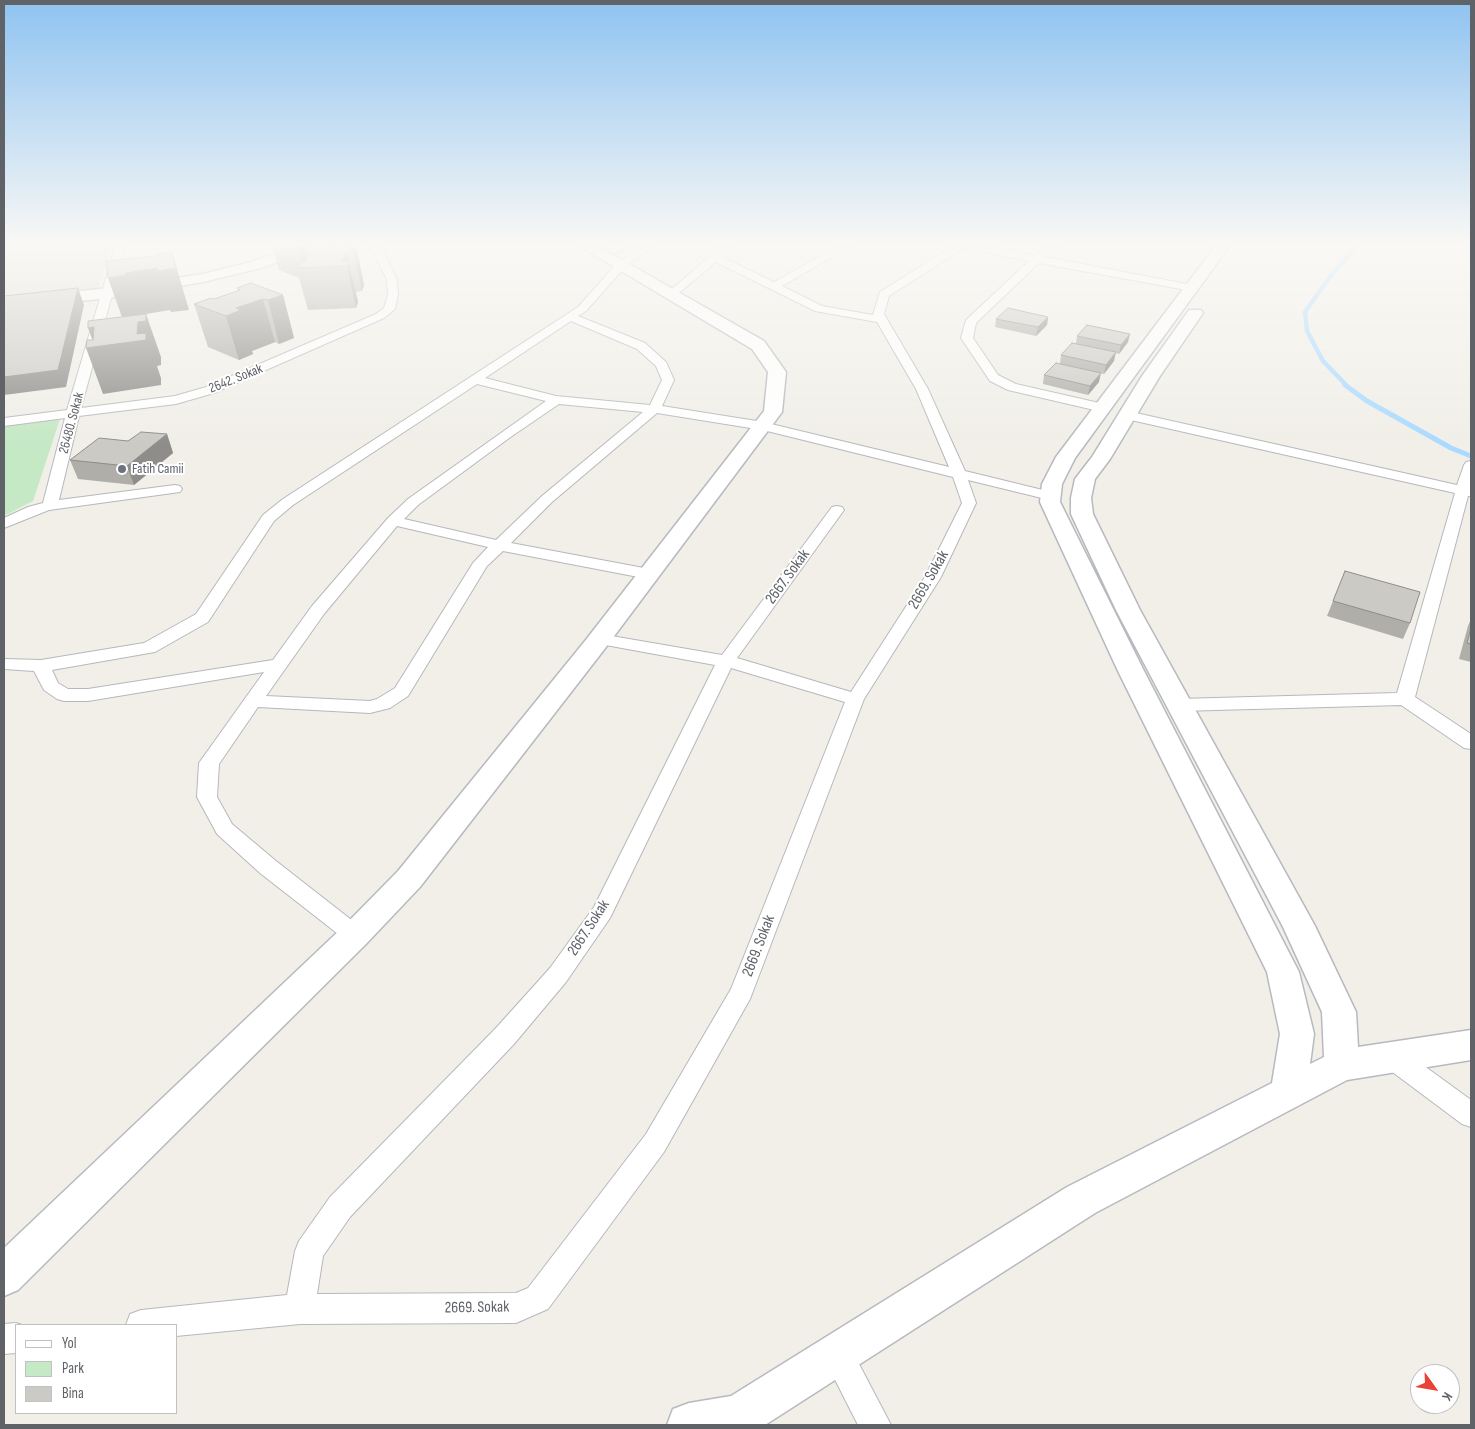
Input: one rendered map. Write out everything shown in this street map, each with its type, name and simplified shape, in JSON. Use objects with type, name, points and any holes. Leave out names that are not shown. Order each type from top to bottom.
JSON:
[{"type":"street","name":"26480. Sokak","points":[[49,506],[73,413],[104,311]]},
{"type":"street","name":"2642. Sokak","points":[[4,422],[176,400],[210,390],[380,316],[386,311]]},
{"type":"street","points":[[4,664],[40,666],[149,648],[202,618],[268,518],[288,502],[579,311]]},
{"type":"street","points":[[4,1276],[355,935],[409,879],[600,639],[763,426],[773,412],[777,372],[758,345],[698,311]]},
{"type":"street","points":[[829,311],[879,319],[879,311]]},
{"type":"street","points":[[982,311],[970,322],[967,338],[994,378],[1012,387],[1103,408]]},
{"type":"street","points":[[1175,311],[1066,456],[1052,484],[1050,502],[1071,549],[1283,972],[1297,1034],[1288,1093]]},
{"type":"street","points":[[1196,311],[1151,376],[1100,459],[1085,479],[1081,498],[1082,514],[1128,610],[1299,926],[1339,1012],[1342,1065]]},
{"type":"street","points":[[254,701],[370,707],[383,704],[402,692],[481,563],[547,499],[654,409],[668,380],[662,365],[641,346],[570,316]]},
{"type":"street","name":"2669. Sokak","points":[[151,1324],[300,1309],[516,1308],[538,1299],[655,1143],[742,992],[855,699],[933,577],[969,503],[959,474],[922,389],[879,319]]},
{"type":"street","points":[[474,379],[556,400],[654,409],[763,426],[1050,496]]},
{"type":"street","points":[[355,935],[268,867],[224,829],[207,797],[209,763],[282,664],[318,610],[393,520],[413,502],[556,400]]},
{"type":"street","points":[[1128,415],[1467,490]]},
{"type":"street","points":[[1405,699],[1467,490],[1471,465]]},
{"type":"street","points":[[4,524],[33,510],[49,506],[174,489]]},
{"type":"street","name":"2667. Sokak","points":[[300,1309],[309,1251],[340,1207],[505,1036],[558,975],[602,912],[665,781],[726,661],[837,510]]},
{"type":"street","points":[[393,520],[498,545],[649,574]]},
{"type":"street","points":[[600,639],[726,661],[855,699]]},
{"type":"street","points":[[40,666],[50,686],[64,695],[88,695],[282,664]]},
{"type":"street","points":[[1179,705],[1405,699],[1471,743]]},
{"type":"street","points":[[689,1425],[738,1416],[1080,1200],[1342,1065],[1471,1045]]},
{"type":"street","points":[[1392,1057],[1471,1115]]},
{"type":"street","points":[[837,1354],[875,1425]]},
{"type":"green space","points":[[61,416],[33,501],[4,516],[4,424]]},
{"type":"building","points":[[4,311],[72,311],[58,370],[4,377]]},
{"type":"building","points":[[212,311],[239,311],[226,316]]},
{"type":"building","points":[[1005,311],[1020,311],[1048,317],[1038,327],[996,319]]},
{"type":"building","points":[[146,314],[146,321],[138,322],[137,334],[146,333],[146,340],[86,348],[87,340],[93,340],[94,327],[88,328],[88,321]]},
{"type":"building","points":[[1087,325],[1130,334],[1121,345],[1077,336]]},
{"type":"building","points":[[1072,343],[1116,352],[1106,365],[1061,355]]},
{"type":"building","points":[[1056,363],[1101,373],[1090,386],[1044,375]]},
{"type":"building","points":[[141,432],[167,434],[127,466],[70,460],[99,438],[128,441]]},
{"type":"building","points":[[1345,571],[1420,592],[1410,623],[1333,601]]},
{"type":"building","points":[[1471,628],[1471,644],[1467,643]]},
{"type":"waterway","points":[[1306,311],[1307,331],[1323,361],[1347,386]]},
{"type":"waterway","points":[[1345,385],[1367,401],[1451,448],[1471,456]]},
{"type":"place","name":"Fatih Camii","points":[[122,469]]}]
